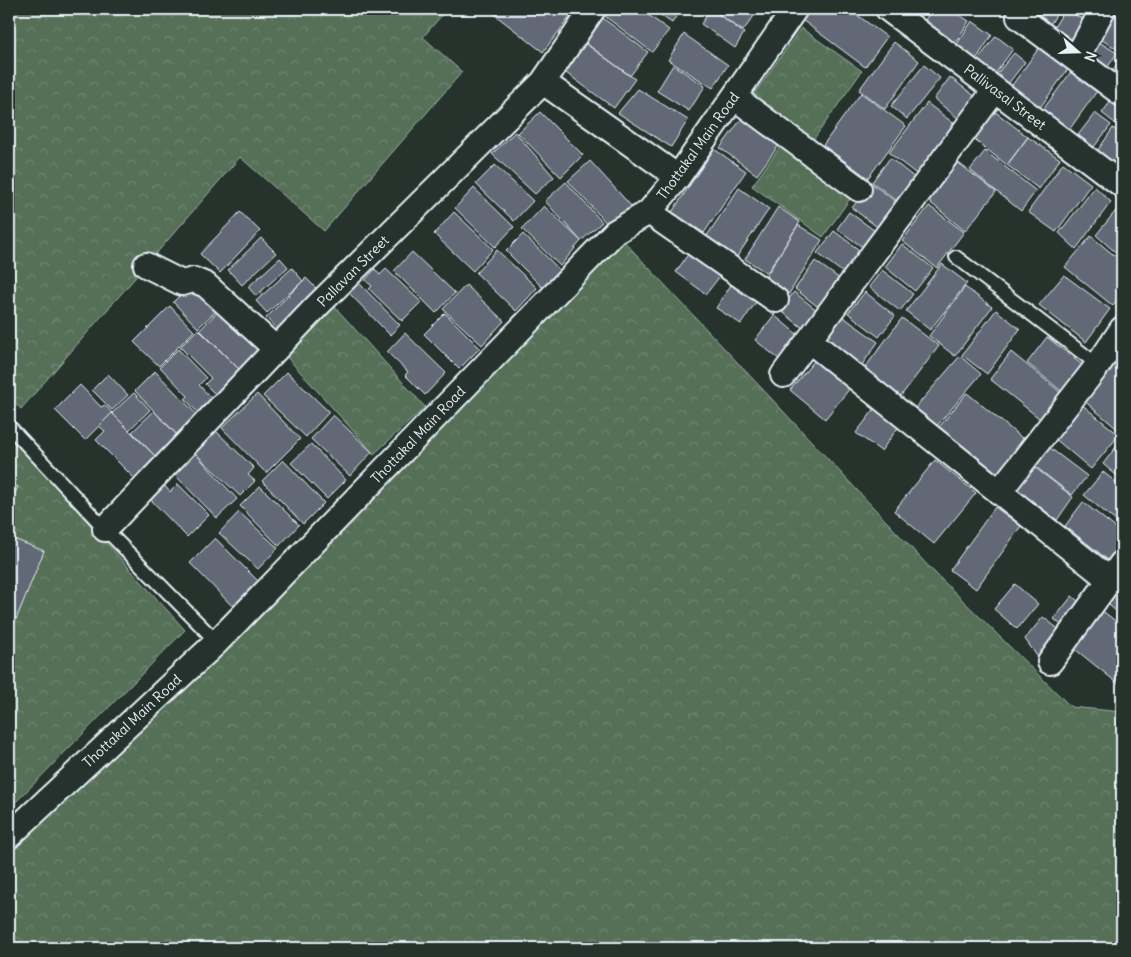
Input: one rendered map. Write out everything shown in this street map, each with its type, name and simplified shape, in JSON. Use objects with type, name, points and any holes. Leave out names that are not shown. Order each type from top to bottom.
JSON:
[{"type":"street","name":"Pallavan Street","points":[[105,529],[317,306],[543,82],[593,9]]},
{"type":"street","name":"Thottakal Main Road","points":[[9,836],[217,642],[615,232],[649,212],[678,177],[795,9]]},
{"type":"street","points":[[1024,9],[1019,17],[1122,94]]},
{"type":"street","points":[[1076,59],[1103,9]]},
{"type":"street","name":"Pallivasal Street","points":[[893,10],[995,90],[1122,185]]},
{"type":"street","points":[[543,82],[678,177]]},
{"type":"street","points":[[783,375],[995,90]]},
{"type":"street","points":[[734,97],[859,189]]},
{"type":"street","points":[[649,212],[776,300]]},
{"type":"street","points":[[146,265],[182,283],[194,280],[206,285],[276,349]]},
{"type":"street","points":[[999,492],[1098,365],[1122,329]]},
{"type":"street","points":[[810,341],[999,492],[1116,572],[1050,662]]},
{"type":"lane","points":[[956,257],[1098,365]]},
{"type":"lane","points":[[9,426],[105,529],[217,642]]},
{"type":"green space","points":[[10,9],[447,9],[423,37],[462,72],[324,231],[240,157],[21,409],[9,398]]},
{"type":"green space","points":[[801,28],[862,71],[813,140],[752,97]]},
{"type":"green space","points":[[783,143],[854,193],[823,237],[752,186]]},
{"type":"green space","points":[[619,236],[931,569],[1071,707],[1122,712],[1122,948],[9,948],[9,852]]},
{"type":"green space","points":[[335,307],[425,407],[374,454],[284,354]]},
{"type":"green space","points":[[9,435],[185,630],[9,809]]},
{"type":"building","points":[[500,9],[576,9],[543,52],[495,15]]},
{"type":"building","points":[[606,9],[640,9],[669,30],[652,52],[602,14]]},
{"type":"building","points":[[651,9],[681,9],[672,23]]},
{"type":"building","points":[[711,9],[759,9],[743,31]]},
{"type":"building","points":[[711,9],[744,33],[735,48],[701,24]]},
{"type":"building","points":[[810,9],[849,9],[887,37],[865,67],[802,20]]},
{"type":"building","points":[[932,9],[950,9],[969,21],[952,48],[920,28]]},
{"type":"building","points":[[1031,9],[1060,9],[1046,31]]},
{"type":"building","points":[[1065,9],[1091,24],[1075,49],[1050,34]]},
{"type":"building","points":[[1111,11],[1122,18],[1122,45],[1119,50],[1095,36]]},
{"type":"building","points":[[600,16],[648,52],[630,76],[583,41]]},
{"type":"building","points":[[972,21],[992,35],[973,64],[953,50]]},
{"type":"building","points":[[684,34],[728,65],[713,88],[668,60]]},
{"type":"building","points":[[996,36],[1013,49],[995,74],[977,61]]},
{"type":"building","points":[[579,39],[635,79],[614,108],[558,67]]},
{"type":"building","points":[[1094,39],[1117,53],[1106,70],[1084,55]]},
{"type":"building","points":[[1044,41],[1073,62],[1039,109],[1010,88]]},
{"type":"building","points":[[894,42],[919,61],[885,109],[859,90]]},
{"type":"building","points":[[1014,53],[1025,62],[1008,84],[996,75]]},
{"type":"building","points":[[1122,56],[1122,85],[1109,76]]},
{"type":"building","points":[[673,65],[705,86],[689,111],[657,91]]},
{"type":"building","points":[[924,65],[940,78],[907,119],[891,106]]},
{"type":"building","points":[[1076,65],[1102,84],[1069,130],[1042,111]]},
{"type":"building","points":[[950,77],[981,101],[964,123],[934,99]]},
{"type":"building","points":[[638,89],[688,120],[671,147],[618,113]]},
{"type":"building","points":[[861,93],[906,126],[868,178],[823,145]]},
{"type":"building","points":[[1116,94],[1122,99],[1122,116],[1116,124],[1102,113]]},
{"type":"building","points":[[927,103],[961,129],[923,179],[889,153]]},
{"type":"building","points":[[993,110],[1028,137],[1007,165],[972,138]]},
{"type":"building","points":[[540,112],[583,155],[561,177],[518,133]]},
{"type":"building","points":[[1095,113],[1111,125],[1090,152],[1075,139]]},
{"type":"building","points":[[742,118],[779,145],[757,175],[720,148]]},
{"type":"building","points":[[1113,128],[1122,135],[1122,160],[1116,168],[1096,153]]},
{"type":"building","points":[[515,132],[554,177],[535,194],[492,154]]},
{"type":"building","points":[[1028,137],[1060,159],[1039,189],[1007,165]]},
{"type":"building","points":[[714,149],[746,171],[704,233],[672,212]]},
{"type":"building","points":[[985,151],[1036,191],[1021,211],[970,170]]},
{"type":"building","points":[[890,158],[921,183],[904,206],[872,182]]},
{"type":"building","points":[[590,161],[632,207],[610,227],[568,181]]},
{"type":"building","points":[[956,161],[996,192],[965,231],[926,199]]},
{"type":"building","points":[[1063,163],[1091,184],[1056,232],[1028,212]]},
{"type":"building","points":[[495,165],[533,201],[514,221],[476,184]]},
{"type":"building","points":[[566,182],[602,222],[581,241],[545,201]]},
{"type":"building","points":[[871,183],[903,207],[884,232],[852,208]]},
{"type":"building","points":[[1095,187],[1111,202],[1076,249],[1059,233]]},
{"type":"building","points":[[474,188],[514,227],[495,247],[455,208]]},
{"type":"building","points":[[739,188],[769,209],[734,261],[704,240]]},
{"type":"building","points":[[544,206],[581,241],[560,266],[522,229]]},
{"type":"building","points":[[929,206],[964,232],[937,268],[902,241]]},
{"type":"building","points":[[778,207],[800,222],[767,273],[745,259]]},
{"type":"building","points":[[1119,207],[1122,210],[1122,258],[1096,235]]},
{"type":"building","points":[[240,212],[260,231],[220,273],[200,254]]},
{"type":"building","points":[[454,212],[493,249],[473,271],[434,234]]},
{"type":"building","points":[[849,212],[882,236],[871,253],[837,229]]},
{"type":"building","points":[[798,225],[822,240],[787,297],[763,281]]},
{"type":"building","points":[[834,231],[867,256],[850,278],[817,253]]},
{"type":"building","points":[[523,234],[560,270],[543,288],[506,251]]},
{"type":"building","points":[[1091,236],[1122,262],[1122,291],[1113,306],[1065,267]]},
{"type":"building","points":[[261,238],[276,253],[242,285],[228,270]]},
{"type":"building","points":[[902,244],[933,268],[915,291],[885,267]]},
{"type":"building","points":[[497,250],[537,288],[516,311],[476,273]]},
{"type":"building","points":[[412,252],[455,293],[436,313],[394,271]]},
{"type":"building","points":[[689,253],[720,276],[706,294],[676,272]]},
{"type":"building","points":[[280,258],[288,267],[256,296],[248,287]]},
{"type":"building","points":[[815,261],[847,284],[826,313],[795,289]]},
{"type":"building","points":[[942,264],[967,283],[930,330],[906,311]]},
{"type":"building","points":[[292,268],[303,281],[267,313],[256,301]]},
{"type":"building","points":[[375,269],[380,275],[386,269],[421,302],[402,321],[369,289],[372,286],[365,280]]},
{"type":"building","points":[[882,270],[913,294],[900,311],[869,287]]},
{"type":"building","points":[[1064,275],[1110,309],[1086,342],[1039,305]]},
{"type":"building","points":[[306,278],[323,295],[284,335],[266,318]]},
{"type":"building","points":[[194,282],[219,308],[198,328],[173,302]]},
{"type":"building","points":[[358,282],[400,325],[390,335],[348,292]]},
{"type":"building","points":[[733,282],[758,299],[741,324],[716,308]]},
{"type":"building","points":[[466,285],[504,321],[482,345],[443,309]]},
{"type":"building","points":[[965,287],[992,307],[955,356],[929,336]]},
{"type":"building","points":[[794,292],[823,315],[809,333],[780,310]]},
{"type":"building","points":[[865,292],[895,316],[879,337],[848,313]]},
{"type":"building","points":[[170,306],[194,331],[159,366],[134,342]]},
{"type":"building","points":[[221,308],[267,353],[246,376],[200,330]]},
{"type":"building","points":[[996,310],[1020,329],[987,374],[962,355]]},
{"type":"building","points":[[445,313],[480,348],[459,369],[424,334]]},
{"type":"building","points":[[774,315],[804,340],[785,364],[755,340]]},
{"type":"building","points":[[842,316],[878,342],[859,369],[823,343]]},
{"type":"building","points":[[902,318],[939,346],[897,401],[861,373]]},
{"type":"building","points":[[198,329],[246,376],[222,401],[205,384],[211,378],[180,347]]},
{"type":"building","points":[[405,333],[446,373],[425,395],[405,375],[408,372],[387,352]]},
{"type":"building","points":[[1047,337],[1086,368],[1065,394],[1027,363]]},
{"type":"building","points":[[178,349],[206,378],[199,385],[212,399],[202,417],[185,399],[188,396],[160,367]]},
{"type":"building","points":[[1011,352],[1065,396],[1044,422],[990,379]]},
{"type":"building","points":[[820,354],[855,382],[825,419],[790,390]]},
{"type":"building","points":[[960,356],[981,374],[936,427],[915,408]]},
{"type":"building","points":[[1113,362],[1122,370],[1122,433],[1082,399]]},
{"type":"building","points":[[155,371],[196,414],[192,417],[196,421],[186,431],[184,428],[177,435],[135,391]]},
{"type":"building","points":[[287,372],[329,412],[306,437],[263,396]]},
{"type":"building","points":[[108,374],[128,395],[112,410],[92,390]]},
{"type":"building","points":[[80,385],[101,407],[105,405],[112,413],[85,440],[55,410]]},
{"type":"building","points":[[134,393],[150,410],[129,430],[112,413]]},
{"type":"building","points":[[967,393],[1028,443],[1000,482],[935,432]]},
{"type":"building","points":[[257,394],[300,439],[266,473],[222,428]]},
{"type":"building","points":[[1075,399],[1119,435],[1091,469],[1047,432]]},
{"type":"building","points":[[876,407],[900,425],[881,451],[856,433]]},
{"type":"building","points":[[154,411],[179,437],[158,459],[132,432]]},
{"type":"building","points":[[112,413],[158,459],[136,480],[96,440],[105,431],[99,426]]},
{"type":"building","points":[[333,415],[372,452],[350,476],[311,439]]},
{"type":"building","points":[[216,431],[254,468],[248,475],[255,481],[240,496],[195,453]]},
{"type":"building","points":[[1122,439],[1122,480],[1103,464]]},
{"type":"building","points":[[1042,442],[1087,476],[1072,495],[1028,461]]},
{"type":"building","points":[[311,444],[346,480],[327,499],[291,463]]},
{"type":"building","points":[[195,453],[237,499],[217,518],[173,473]]},
{"type":"building","points":[[283,460],[324,503],[303,524],[262,481]]},
{"type":"building","points":[[935,460],[976,493],[934,544],[894,511]]},
{"type":"building","points":[[1028,462],[1073,497],[1057,520],[1011,485]]},
{"type":"building","points":[[1103,472],[1122,487],[1122,526],[1084,495]]},
{"type":"building","points":[[9,482],[18,487],[9,506]]},
{"type":"building","points":[[163,484],[170,492],[178,484],[209,515],[187,537],[149,498]]},
{"type":"building","points":[[260,486],[299,525],[279,546],[240,506]]},
{"type":"building","points":[[1083,502],[1122,533],[1122,549],[1112,563],[1065,526]]},
{"type":"building","points":[[995,507],[1021,526],[976,589],[950,570]]},
{"type":"building","points":[[239,512],[278,548],[258,569],[219,533]]},
{"type":"building","points":[[9,537],[44,551],[12,629],[9,627]]},
{"type":"building","points":[[215,538],[268,591],[242,616],[190,563]]},
{"type":"building","points":[[1122,575],[1122,616],[1103,600]]},
{"type":"building","points":[[1015,584],[1038,604],[1017,629],[994,609]]},
{"type":"building","points":[[1072,596],[1085,607],[1067,630],[1054,619]]},
{"type":"building","points":[[1100,609],[1122,626],[1121,686],[1071,646]]},
{"type":"building","points":[[1043,617],[1065,634],[1042,663],[1025,639]]}]
